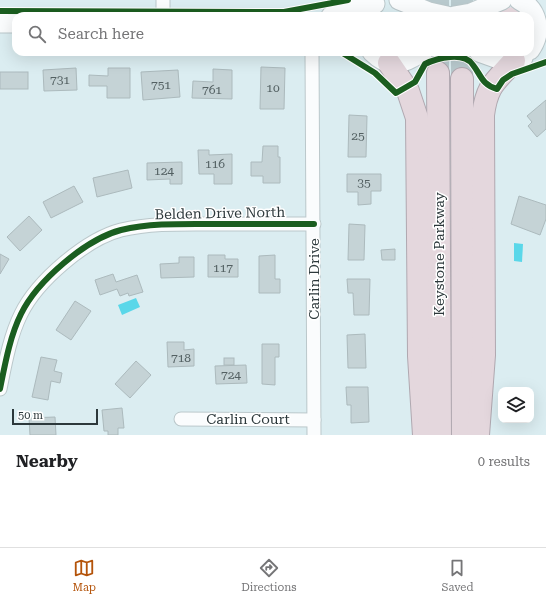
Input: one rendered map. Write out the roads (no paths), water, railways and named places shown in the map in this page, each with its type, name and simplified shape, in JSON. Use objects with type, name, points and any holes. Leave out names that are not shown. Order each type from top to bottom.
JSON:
[{"type":"highway","points":[[377,56],[408,91],[417,118],[419,356],[424,435]]},
{"type":"highway","points":[[478,435],[484,355],[483,115],[488,92],[493,83],[523,56]]},
{"type":"highway","name":"Keystone Parkway","points":[[438,73],[440,435]]},
{"type":"highway","name":"Keystone Parkway","points":[[462,79],[463,435]]},
{"type":"main road","points":[[399,0],[429,12]]},
{"type":"main road","points":[[473,12],[502,0]]},
{"type":"main road","points":[[343,12],[364,5],[376,7]]},
{"type":"main road","points":[[534,13],[536,19],[537,36],[534,40]]},
{"type":"main road","points":[[0,23],[12,23]]},
{"type":"main road","points":[[534,52],[546,49]]},
{"type":"main road","points":[[380,56],[404,63],[416,56]]},
{"type":"main road","points":[[490,56],[502,61],[520,56]]},
{"type":"street","points":[[163,0],[164,12]]},
{"type":"street","name":"Carlin Drive","points":[[312,56],[314,435]]},
{"type":"street","name":"Belden Drive North","points":[[0,389],[21,314],[48,276],[80,251],[95,242],[120,230],[174,224],[314,224]]},
{"type":"street","name":"Carlin Court","points":[[181,419],[314,420]]},
{"type":"water","points":[[514,243],[523,244],[522,262],[514,261]]},
{"type":"water","points":[[136,298],[140,307],[122,315],[118,305]]},
{"type":"tunnel","points":[[438,0],[438,12]]},
{"type":"tunnel","points":[[462,0],[462,12]]},
{"type":"tunnel","points":[[438,56],[438,73]]},
{"type":"tunnel","points":[[462,56],[462,79]]}]
